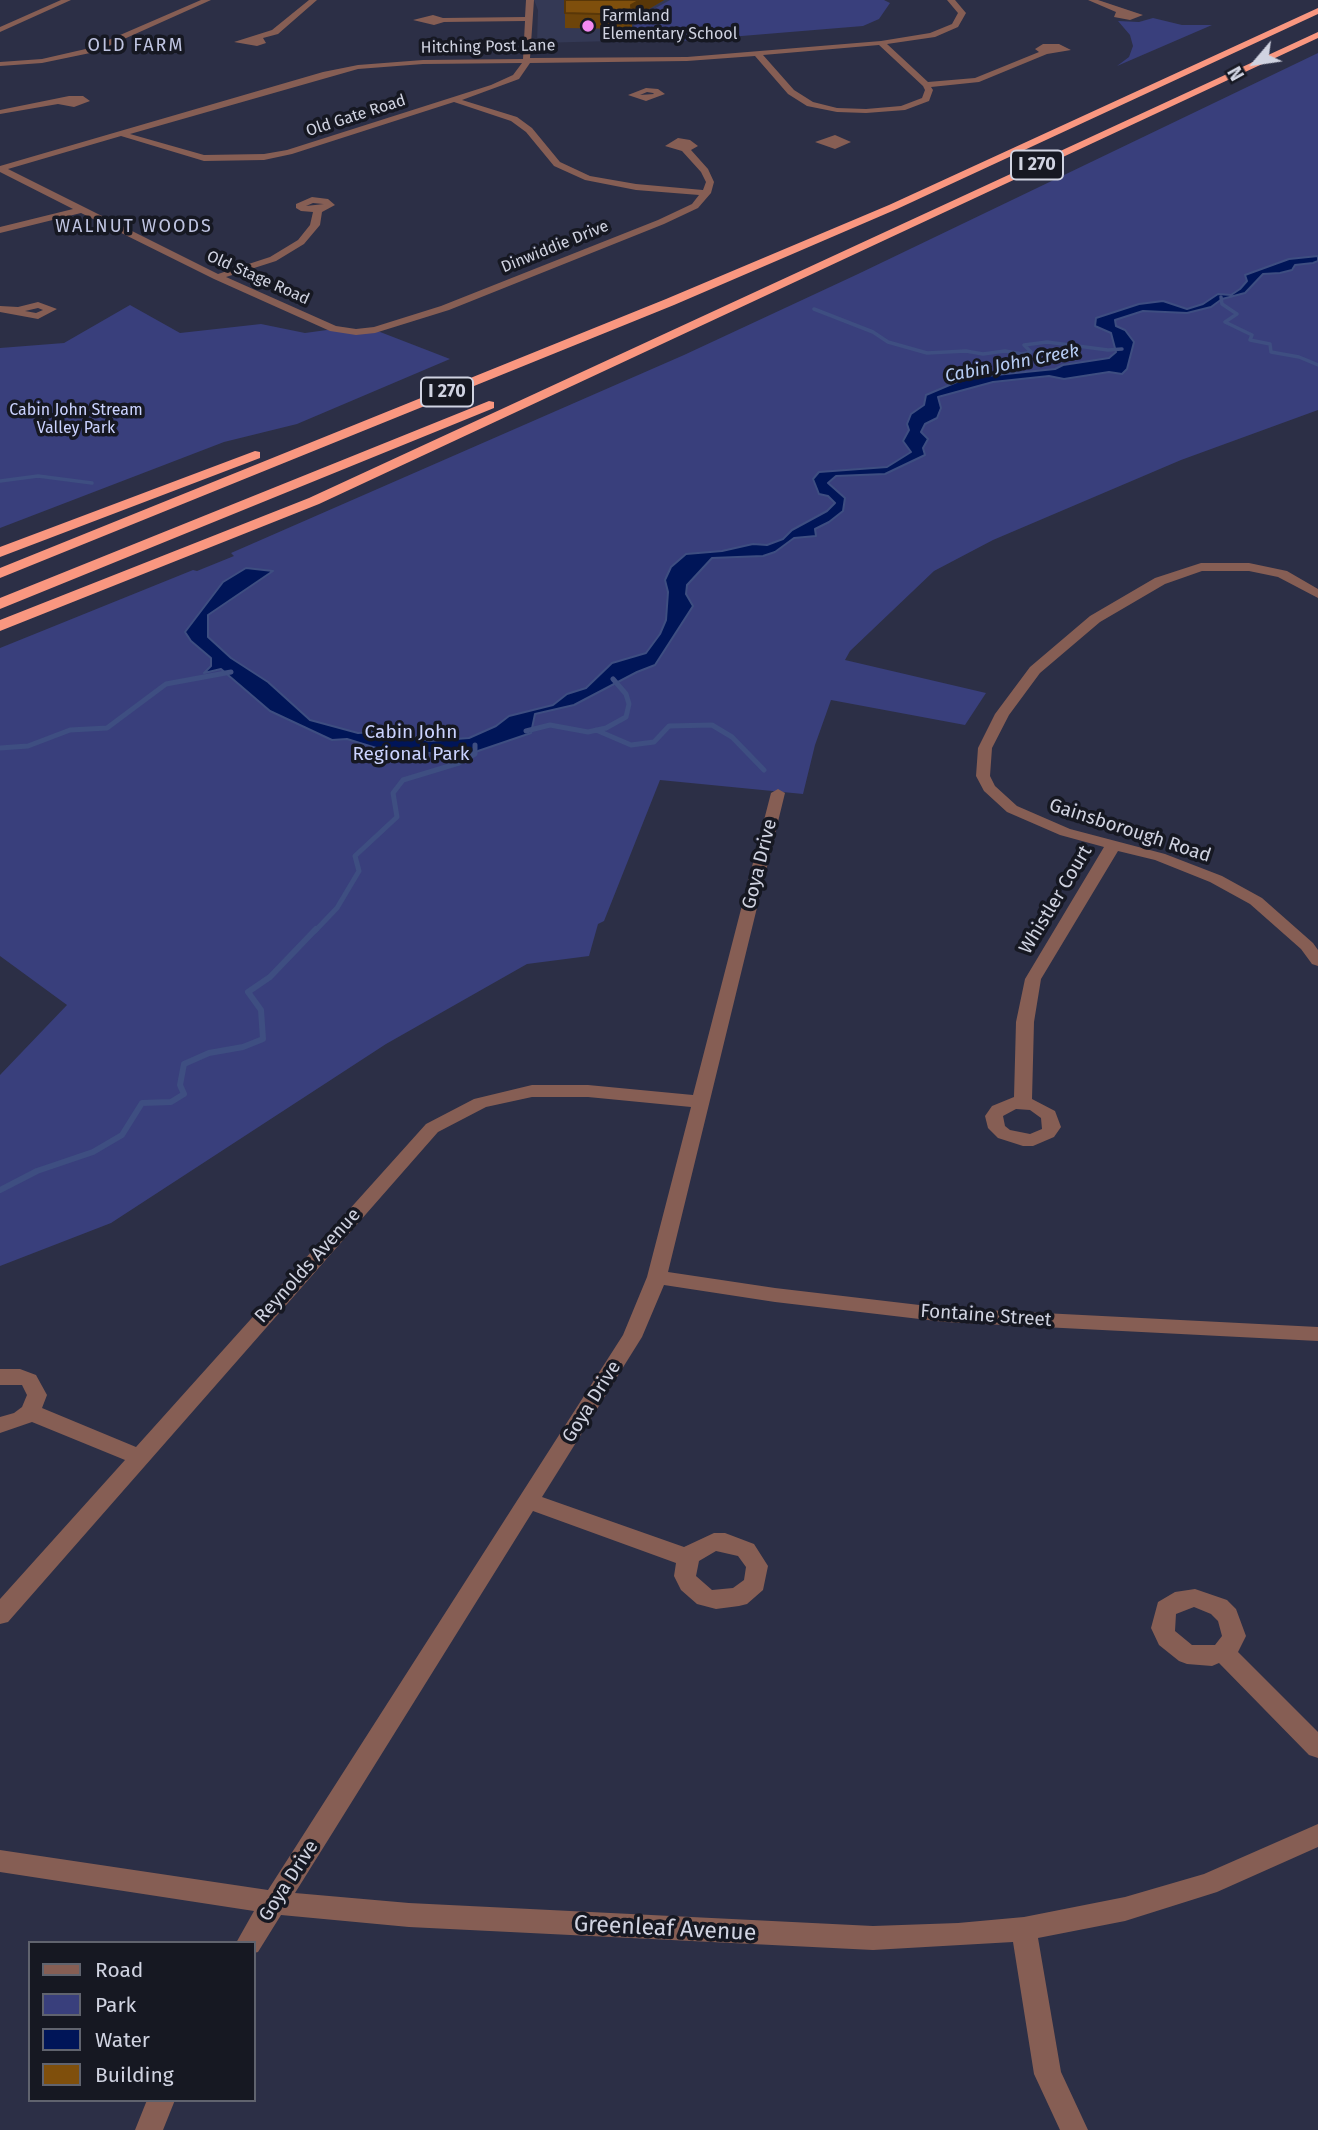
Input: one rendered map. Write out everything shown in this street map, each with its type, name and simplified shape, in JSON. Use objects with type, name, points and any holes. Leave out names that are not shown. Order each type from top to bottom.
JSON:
[{"type":"highway","name":"I 270","points":[[0,573],[657,307],[893,207],[1318,11]]},
{"type":"highway","name":"I 270","points":[[0,626],[314,501],[1318,36]]},
{"type":"highway","name":"I 270","points":[[0,550],[348,419],[656,296],[893,207]]},
{"type":"highway","name":"I 270","points":[[0,604],[756,295]]},
{"type":"highway","points":[[0,636],[93,597],[130,575]]},
{"type":"street","points":[[0,30],[68,0]]},
{"type":"street","points":[[0,64],[42,61],[92,50],[207,0]]},
{"type":"street","points":[[259,38],[275,32],[313,0]]},
{"type":"street","points":[[528,61],[530,0]]},
{"type":"street","name":"Hitching Post Lane","points":[[0,169],[348,69],[398,63],[643,60],[758,54],[881,43],[932,35],[955,25],[961,18],[961,10],[951,0]]},
{"type":"street","points":[[1092,0],[1121,12]]},
{"type":"street","points":[[443,20],[530,19]]},
{"type":"street","points":[[758,54],[798,98],[842,125],[883,110],[917,104],[929,95],[926,85],[881,43]]},
{"type":"street","points":[[926,85],[976,80],[1046,52]]},
{"type":"street","points":[[643,60],[644,70]]},
{"type":"street","name":"Old Gate Road","points":[[122,134],[193,157],[249,159],[289,152],[454,100],[511,79],[524,70],[528,61]]},
{"type":"street","points":[[645,80],[646,90]]},
{"type":"street","points":[[454,100],[514,119],[529,130],[557,164],[588,178],[636,187],[706,193],[710,188],[709,177],[685,149]]},
{"type":"street","points":[[0,112],[58,102]]},
{"type":"street","name":"Old Stage Road","points":[[0,169],[217,277],[334,329],[356,332]]},
{"type":"street","name":"Dinwiddie Drive","points":[[356,332],[375,330],[417,318],[508,283],[680,214],[695,206],[706,193]]},
{"type":"street","points":[[0,230],[80,210]]},
{"type":"street","points":[[217,277],[256,265],[289,250],[309,234],[315,225],[318,210]]},
{"type":"street","points":[[0,309],[19,310]]},
{"type":"street","name":"Gainsborough Road","points":[[1318,594],[1297,580],[1266,569],[1224,566],[1184,571],[1160,581],[1095,619],[1054,652],[1018,689],[985,748],[982,762],[983,776],[989,788],[1001,801],[1025,817],[1065,832],[1188,867],[1237,890],[1256,901],[1292,931],[1318,961]]},
{"type":"street","name":"Goya Drive","points":[[250,1941],[632,1337],[657,1277],[778,793]]},
{"type":"street","name":"Whistler Court","points":[[1024,1103],[1025,1022],[1033,979],[1114,844]]},
{"type":"street","name":"Reynolds Avenue","points":[[0,1615],[418,1142],[450,1117],[496,1098],[553,1089],[702,1102]]},
{"type":"street","name":"Fontaine Street","points":[[657,1277],[775,1295],[945,1315],[1318,1334]]},
{"type":"street","points":[[0,1377],[20,1377],[35,1387],[37,1395],[30,1412],[9,1424],[0,1425]]},
{"type":"street","points":[[30,1412],[138,1457]]},
{"type":"street","points":[[529,1501],[688,1558]]},
{"type":"street","points":[[1223,1652],[1318,1748]]},
{"type":"street","name":"Greenleaf Avenue","points":[[0,1861],[276,1903],[409,1915],[787,1936],[873,1938],[958,1936],[1024,1929],[1125,1909],[1208,1884],[1318,1835]]},
{"type":"street","points":[[1024,1929],[1048,2074],[1067,2120],[1074,2130]]},
{"type":"street","points":[[149,2130],[160,2102]]},
{"type":"shaded area","name":"Farmland Elementary School","points":[[534,0],[678,0],[613,41],[537,43],[538,10]]},
{"type":"green space","points":[[670,0],[884,0],[890,3],[879,19],[863,26],[681,41],[613,41],[639,22],[658,13],[650,11]]},
{"type":"green space","points":[[1153,18],[1182,25],[1212,25],[1117,66],[1129,57],[1133,46],[1130,35],[1118,21],[1139,22]]},
{"type":"green space","name":"Cabin John Regional Park","points":[[1318,53],[1318,410],[1181,460],[993,540],[934,571],[850,651],[845,660],[986,693],[965,725],[831,700],[815,745],[803,794],[660,780],[604,921],[598,924],[589,956],[527,964],[386,1044],[111,1223],[0,1266],[0,1075],[67,1005],[0,956],[0,648],[234,556],[231,553],[684,355]]},
{"type":"green space","name":"Cabin John Stream Valley Park","points":[[130,305],[180,333],[261,324],[305,333],[334,329],[375,330],[450,359],[297,424],[224,442],[0,528],[0,348],[64,343]]},
{"type":"water","points":[[1318,256],[1318,261],[1295,265],[1292,270],[1263,274],[1245,293],[1222,299],[1211,307],[1187,313],[1143,311],[1115,320],[1116,326],[1125,330],[1134,342],[1127,369],[1122,374],[1109,372],[1064,379],[1049,376],[993,382],[938,397],[941,408],[937,418],[925,424],[921,432],[928,439],[923,448],[925,455],[885,474],[836,476],[828,483],[845,498],[843,511],[815,529],[816,536],[794,538],[775,552],[763,556],[712,558],[687,585],[686,594],[693,606],[655,665],[574,705],[535,714],[531,733],[478,751],[457,757],[409,750],[389,752],[347,739],[332,740],[270,711],[221,669],[204,673],[211,666],[211,658],[191,641],[185,632],[223,582],[246,568],[273,571],[208,615],[208,637],[231,658],[268,682],[310,720],[358,733],[394,731],[429,741],[469,738],[496,726],[509,716],[553,705],[567,694],[586,688],[612,663],[646,653],[660,634],[666,620],[668,592],[665,580],[671,567],[686,554],[722,551],[753,544],[767,545],[783,539],[792,530],[827,511],[835,503],[828,496],[819,494],[813,479],[819,472],[887,467],[911,452],[903,441],[909,430],[907,424],[911,414],[924,405],[926,395],[966,378],[1055,369],[1063,365],[1109,358],[1116,352],[1111,333],[1095,326],[1096,318],[1139,304],[1163,301],[1187,309],[1203,304],[1218,294],[1231,295],[1247,281],[1245,275],[1289,259]]},
{"type":"building","points":[[565,0],[640,0],[631,5],[632,15],[565,13]]},
{"type":"waterway","points":[[1221,297],[1222,304],[1237,314],[1225,322],[1252,335],[1250,340],[1270,344],[1271,352],[1299,357],[1318,365]]},
{"type":"waterway","points":[[814,309],[873,332],[888,342],[927,353],[966,351],[983,354],[1005,351],[1022,354],[1031,352],[1024,345],[1047,342],[1108,350],[1122,349]]},
{"type":"waterway","points":[[0,481],[38,476],[92,483]]},
{"type":"waterway","points":[[0,748],[28,746],[70,730],[107,728],[166,684],[231,672]]},
{"type":"waterway","name":"Cabin John Creek","points":[[596,730],[626,717],[629,704],[626,694],[613,679]]},
{"type":"waterway","name":"Cabin John Creek","points":[[526,731],[550,725],[588,732],[596,730]]},
{"type":"waterway","points":[[596,730],[631,745],[654,742],[669,726],[712,725],[732,737],[764,770]]},
{"type":"waterway","points":[[315,931],[337,908],[359,871],[355,856],[397,817],[393,793],[403,780],[459,763],[475,754],[475,745]]},
{"type":"waterway","points":[[0,1190],[37,1171],[93,1152],[122,1135],[142,1103],[171,1102],[184,1094],[180,1085],[184,1064],[209,1053],[243,1047],[263,1039],[261,1010],[248,992],[270,977],[316,929]]},
{"type":"place","name":"Farmland Elementary School","points":[[588,26]]},
{"type":"district","name":"OLD FARM","points":[[136,46]]},
{"type":"district","name":"WALNUT WOODS","points":[[134,227]]}]
